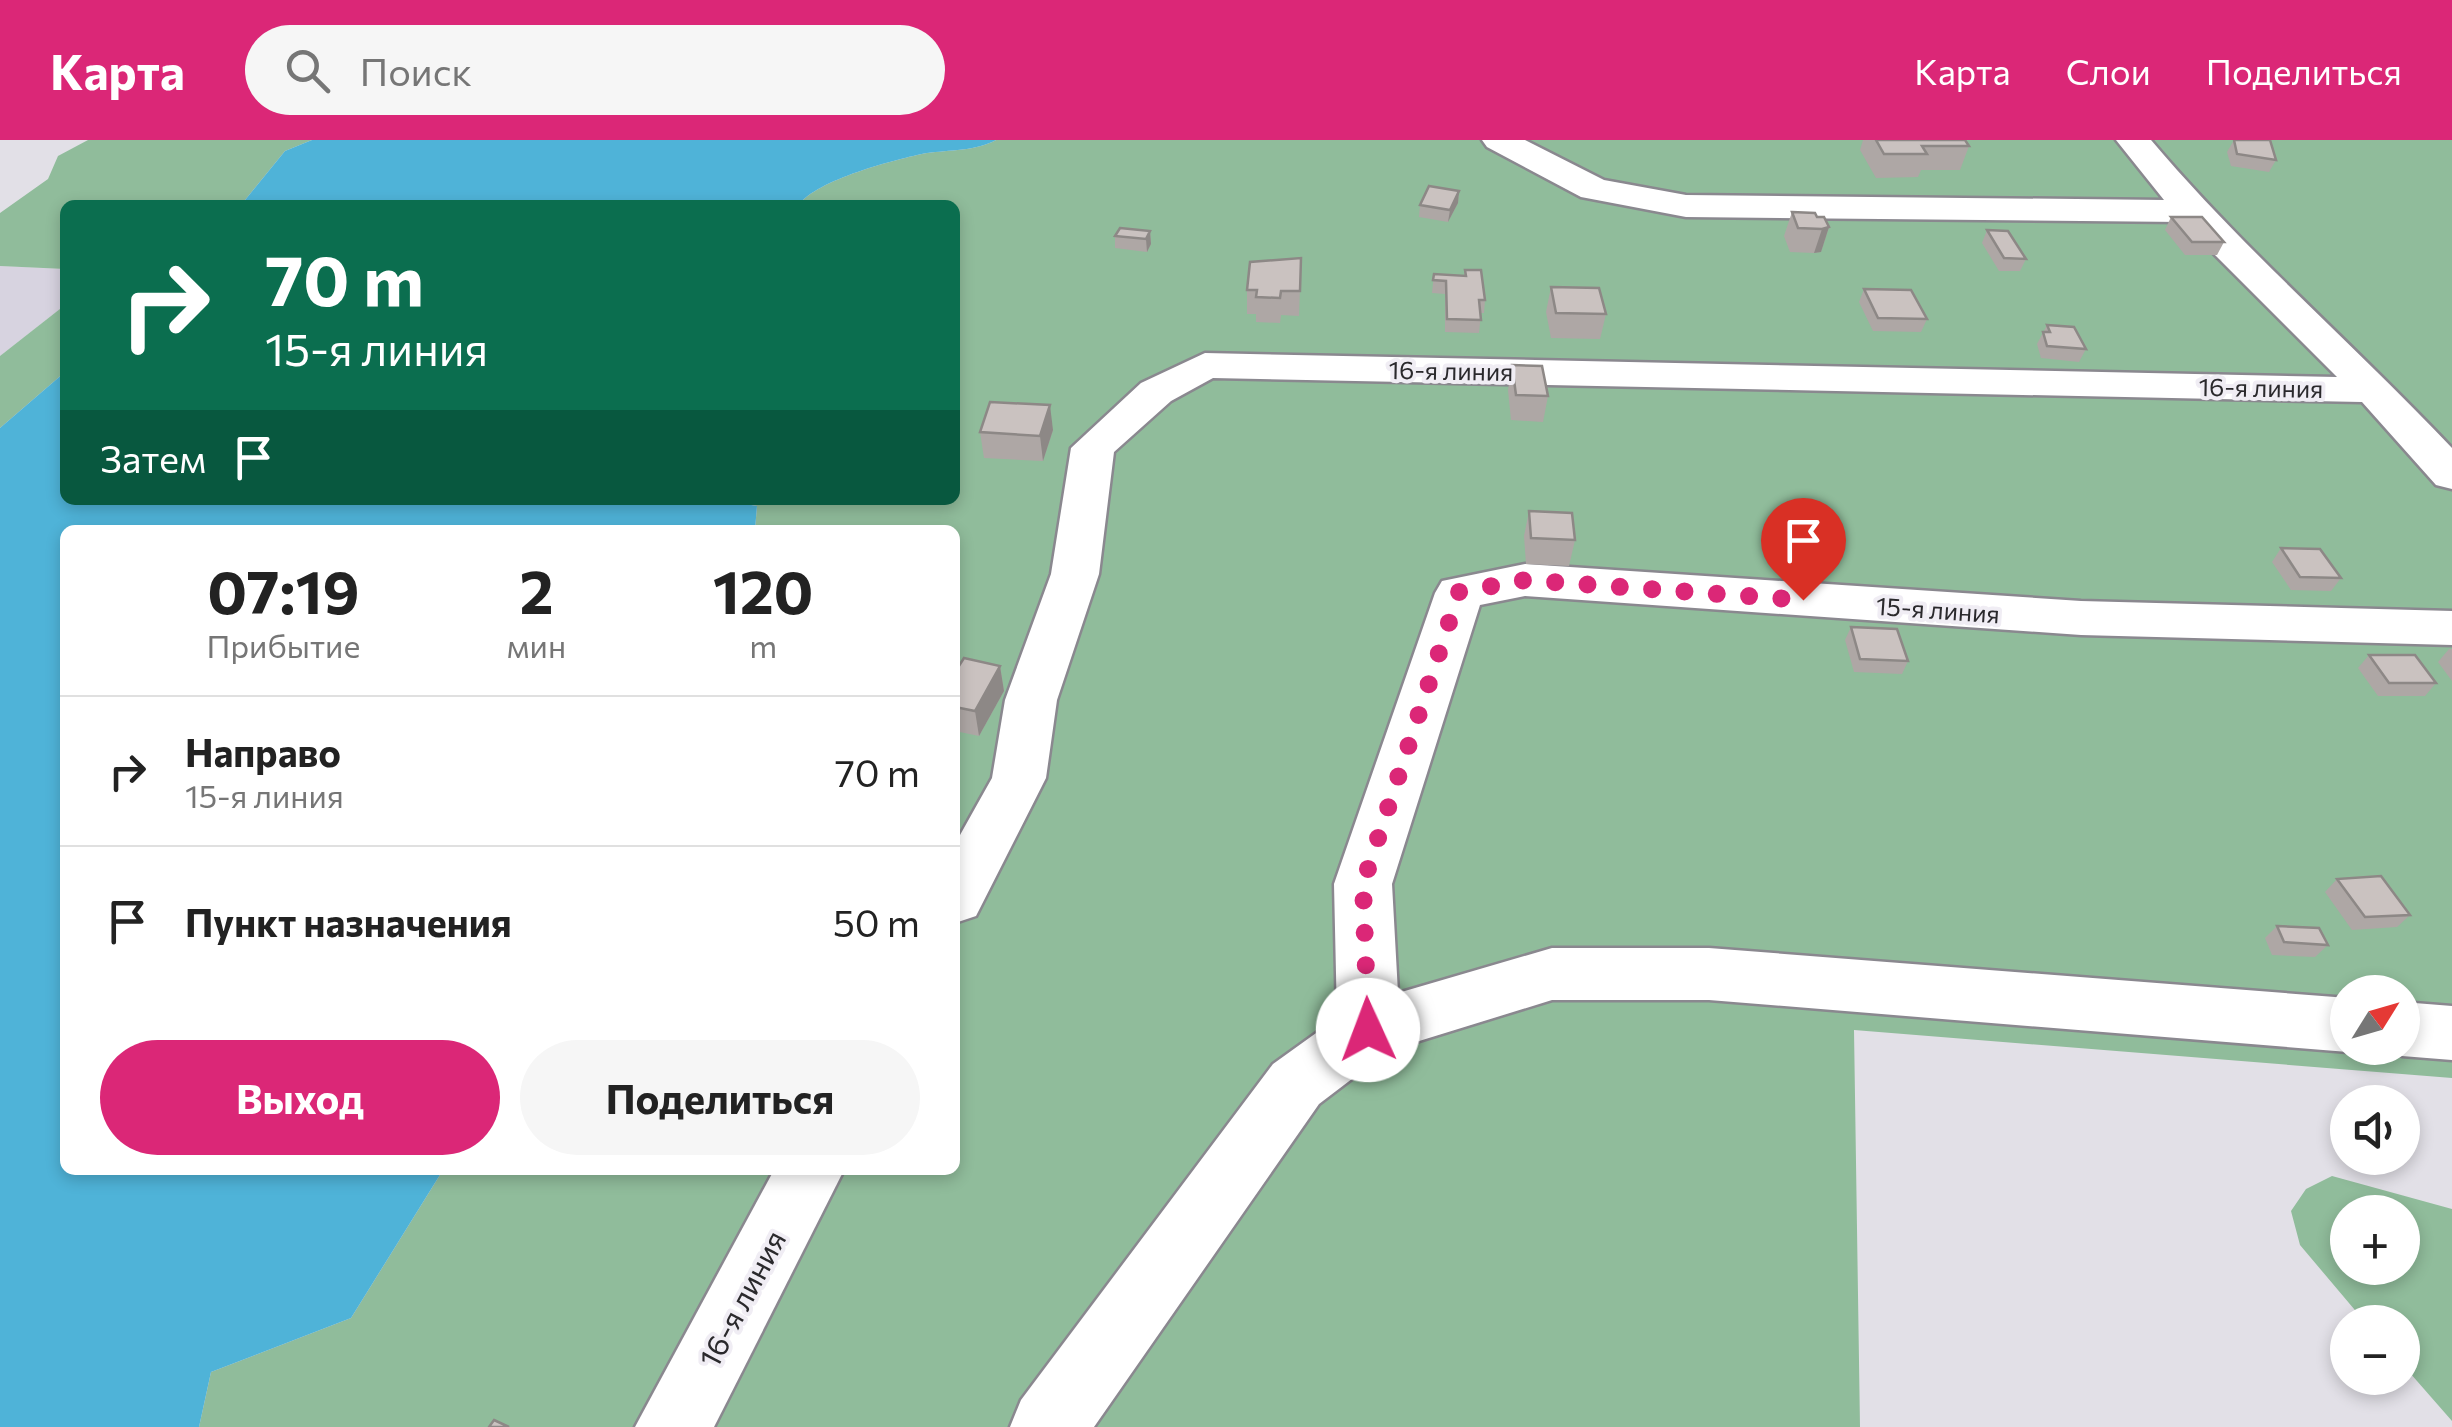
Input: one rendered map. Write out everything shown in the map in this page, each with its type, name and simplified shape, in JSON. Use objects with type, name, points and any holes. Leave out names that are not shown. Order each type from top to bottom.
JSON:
[{"type":"street","points":[[1500,140],[1594,189],[1686,206],[2192,211]]},
{"type":"street","points":[[2133,140],[2192,211],[2374,390],[2452,474]]},
{"type":"street","name":"16-я линия","points":[[960,889],[1020,778],[1031,700],[1075,574],[1093,448],[1156,392],[1205,365],[2374,390]]},
{"type":"street","name":"15-я линия","points":[[1368,1030],[1363,884],[1459,592],[1525,580],[2082,618],[2452,628]]},
{"type":"street","points":[[1048,1427],[1296,1084],[1368,1030],[1552,974],[1709,974],[2330,1024]]},
{"type":"street","points":[[2420,1030],[2452,1033]]},
{"type":"street","name":"16-я линия","points":[[673,1427],[807,1175]]},
{"type":"shaded area","points":[[0,266],[60,269],[60,309],[0,356]]},
{"type":"green space","points":[[88,140],[312,140],[285,151],[245,200],[60,200],[60,269],[0,266],[0,213],[48,179],[58,156]]},
{"type":"green space","points":[[996,140],[2452,140],[2452,1078],[1854,1030],[1860,1427],[199,1427],[211,1372],[351,1318],[440,1175],[960,1175],[960,525],[755,525],[757,506],[751,505],[960,505],[960,200],[804,200],[839,179],[927,153],[971,148]]},
{"type":"green space","points":[[60,309],[60,376],[0,428],[0,356]]},
{"type":"green space","points":[[2332,1176],[2401,1195],[2330,1195],[2330,1281],[2300,1245],[2291,1211],[2306,1189]]},
{"type":"green space","points":[[2420,1200],[2452,1209],[2452,1421],[2420,1384],[2420,1305],[2351,1305],[2334,1285],[2420,1285]]},
{"type":"water","points":[[312,140],[996,140],[971,148],[913,156],[858,172],[822,187],[804,200],[245,200],[285,151]]},
{"type":"water","points":[[60,376],[60,505],[757,506],[755,525],[60,525],[60,1175],[440,1175],[351,1318],[211,1372],[199,1427],[0,1427],[0,428]]},
{"type":"building","points":[[1876,140],[1965,140],[1969,146],[1922,146],[1927,154],[1884,154]]},
{"type":"building","points":[[2234,140],[2270,140],[2276,160],[2237,154]]},
{"type":"building","points":[[1429,186],[1459,191],[1450,210],[1420,205]]},
{"type":"building","points":[[1792,212],[1815,213],[1824,217],[1829,227],[1798,228]]},
{"type":"building","points":[[2171,217],[2202,217],[2224,242],[2192,242]]},
{"type":"building","points":[[1120,228],[1150,231],[1146,239],[1115,236]]},
{"type":"building","points":[[1987,230],[2008,231],[2026,259],[2004,258]]},
{"type":"building","points":[[1301,258],[1300,291],[1281,291],[1280,298],[1256,297],[1257,290],[1247,290],[1250,262]]},
{"type":"building","points":[[1465,270],[1481,270],[1485,300],[1479,300],[1481,320],[1447,319],[1446,281],[1433,280],[1434,274],[1466,276]]},
{"type":"building","points":[[1551,287],[1599,288],[1606,314],[1556,313]]},
{"type":"building","points":[[1864,289],[1911,290],[1927,319],[1878,318]]},
{"type":"building","points":[[2047,325],[2074,327],[2086,349],[2047,346],[2043,332],[2050,332]]},
{"type":"building","points":[[1512,365],[1542,366],[1548,396],[1516,395]]},
{"type":"building","points":[[990,402],[1050,405],[1040,436],[980,432]]},
{"type":"building","points":[[1529,511],[1572,513],[1575,540],[1531,538]]},
{"type":"building","points":[[2281,548],[2320,549],[2341,578],[2300,577]]},
{"type":"building","points":[[1851,627],[1897,629],[1908,661],[1860,659]]},
{"type":"building","points":[[2369,655],[2415,655],[2436,683],[2389,683]]},
{"type":"building","points":[[964,658],[1000,666],[975,711],[960,708],[960,664]]},
{"type":"building","points":[[2381,876],[2410,915],[2365,917],[2337,879]]},
{"type":"building","points":[[2277,926],[2319,928],[2328,945],[2284,942]]},
{"type":"building","points":[[494,1420],[509,1427],[489,1427]]},
{"type":"route","points":[[1368,1030],[1363,884],[1459,592],[1525,580],[1803,600]]}]
